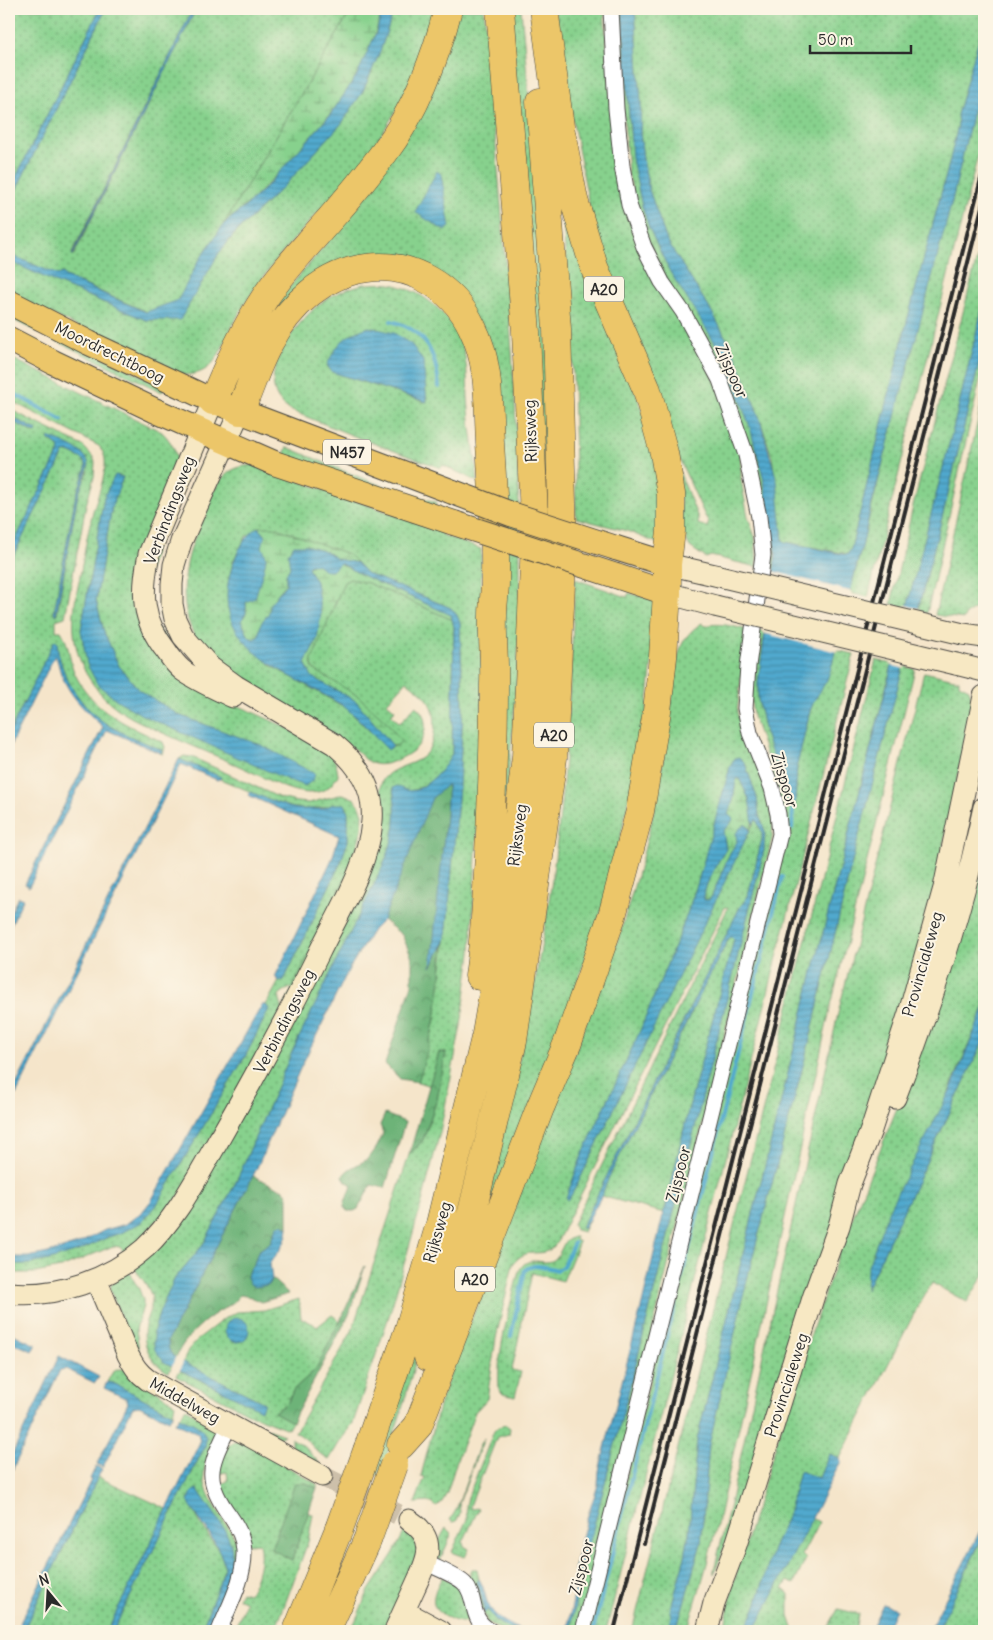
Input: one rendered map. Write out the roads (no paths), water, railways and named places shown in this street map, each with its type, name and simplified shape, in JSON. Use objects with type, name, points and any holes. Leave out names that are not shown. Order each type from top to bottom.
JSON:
[{"type":"highway","points":[[213,401],[235,351],[266,295],[291,262],[330,219],[384,153],[404,123],[427,75],[448,9]]},
{"type":"highway","name":"Rijksweg","points":[[297,1631],[339,1529],[368,1448],[408,1329],[440,1224],[486,1034],[509,902],[526,757],[535,541],[526,332],[500,9]]},
{"type":"highway","name":"Rijksweg","points":[[326,1631],[367,1541],[397,1455],[472,1212],[513,1041],[553,758],[563,520],[557,329],[532,9]]},
{"type":"highway","name":"A20","points":[[544,9],[560,126],[574,200],[594,267],[647,390],[664,453],[671,494],[671,531],[666,564]]},
{"type":"highway","name":"A20","points":[[240,411],[269,343],[285,319],[306,296],[325,282],[352,270],[378,266],[402,270],[423,276],[439,286],[457,304],[472,326],[484,360],[492,469],[495,582],[493,617],[492,797],[487,900],[480,971],[455,1120],[460,1145]]},
{"type":"highway","points":[[666,564],[667,593]]},
{"type":"highway","name":"A20","points":[[397,1455],[418,1426],[540,1108],[568,1042],[612,916],[640,811],[656,720],[663,657],[667,593]]},
{"type":"main road","name":"Moordrechtboog","points":[[9,302],[89,343],[213,401]]},
{"type":"main road","name":"Moordrechtboog","points":[[9,339],[53,362],[200,431]]},
{"type":"main road","name":"N457","points":[[213,401],[511,514],[666,564]]},
{"type":"main road","name":"N457","points":[[200,431],[274,463],[667,593]]},
{"type":"street","name":"Zijspoor","points":[[583,1631],[780,834],[772,788],[750,733],[745,708],[748,666],[763,555],[759,517],[746,455],[720,380],[683,312],[662,282],[644,247],[629,204],[622,166],[616,109],[611,9]]},
{"type":"street","name":"Verbindingsweg","points":[[213,401],[149,554],[144,581],[148,622],[161,645],[182,670],[216,689],[320,735]]},
{"type":"street","name":"Verbindingsweg","points":[[96,1279],[141,1251],[160,1232],[178,1209],[283,1025],[361,866],[370,838],[372,801],[368,786],[358,767],[334,744],[236,686],[210,667],[183,636],[175,619],[172,604],[172,584],[174,565],[181,542],[240,411]]},
{"type":"street","name":"N457","points":[[666,564],[974,636]]},
{"type":"street","name":"N457","points":[[667,593],[984,671]]},
{"type":"street","name":"Provincialeweg","points":[[708,1631],[714,1603],[736,1544],[808,1313],[839,1226],[850,1184],[871,1130],[928,947],[956,836],[984,696]]},
{"type":"street","name":"Provincialeweg","points":[[839,1226],[881,1136],[920,1031],[938,978],[976,848],[984,807]]},
{"type":"street","points":[[9,1293],[47,1292],[70,1288],[96,1279]]},
{"type":"street","name":"Middelweg","points":[[96,1279],[128,1355],[140,1374],[322,1476]]},
{"type":"street","points":[[219,1631],[240,1578],[244,1549],[236,1525],[218,1498],[212,1484],[211,1474],[215,1457],[230,1424]]},
{"type":"street","points":[[409,1520],[418,1526],[425,1536],[429,1550],[426,1563],[400,1625],[441,1631]]},
{"type":"street","name":"Provincialeweg","points":[[719,1631],[736,1544]]},
{"type":"street","points":[[426,1563],[464,1583],[470,1594],[476,1617],[486,1629],[491,1631]]},
{"type":"water","points":[[100,9],[106,9],[9,204],[9,191]]},
{"type":"water","points":[[193,9],[196,9],[72,255]]},
{"type":"water","points":[[383,9],[394,9],[380,52],[363,91],[342,123],[286,184],[235,233],[219,253],[180,320],[146,320],[9,261],[9,254],[58,275],[63,273],[65,277],[146,312],[178,300],[198,262],[224,224],[267,186],[331,114],[357,75],[376,33]]},
{"type":"water","points":[[622,9],[635,9],[641,104],[640,133],[649,190],[667,241],[713,314],[735,355],[759,416],[777,481],[783,540],[847,555],[851,549],[906,325],[949,164],[958,125],[957,115],[984,21],[984,64],[952,201],[869,515],[831,668],[827,680],[810,711],[797,765],[795,806],[790,807],[765,733],[758,699],[758,683],[776,555],[763,476],[750,427],[729,369],[714,341],[670,272],[649,228],[642,206],[632,158]]},
{"type":"water","points":[[437,171],[441,174],[450,227],[445,231],[415,212]]},
{"type":"water","points":[[984,301],[984,342],[946,502],[852,862],[809,1043],[750,1267],[709,1445],[701,1543],[676,1631],[667,1631],[689,1533],[697,1440],[815,964],[953,429]]},
{"type":"water","points":[[369,327],[394,333],[412,345],[423,361],[427,402],[332,372],[327,365],[343,340]]},
{"type":"water","points":[[9,416],[37,430],[36,433],[9,420]]},
{"type":"water","points":[[49,437],[79,451],[84,455],[89,465],[77,499],[56,615],[54,612],[75,499],[86,468],[86,464],[82,459],[69,452],[64,453],[9,565],[9,553],[60,450],[59,447],[48,439]]},
{"type":"water","points":[[115,475],[123,477],[112,506],[96,600],[104,632],[119,666],[140,691],[181,716],[261,745],[315,774],[313,780],[305,786],[142,715],[117,700],[98,685],[87,664],[81,630],[104,497]]},
{"type":"water","points":[[258,527],[266,536],[262,546],[266,558],[255,598],[246,602],[246,613],[241,621],[249,637],[253,639],[258,637],[262,621],[269,611],[270,604],[286,584],[286,574],[290,568],[288,553],[294,545],[306,545],[325,551],[337,559],[357,563],[366,573],[451,608],[457,615],[460,623],[463,709],[459,787],[445,941],[431,967],[448,784],[432,798],[383,920],[373,930],[349,969],[300,1069],[256,1170],[168,1340],[169,1350],[176,1358],[264,1403],[261,1410],[164,1362],[155,1350],[154,1330],[160,1311],[175,1278],[203,1245],[236,1182],[292,1052],[384,864],[391,844],[394,827],[393,788],[397,786],[410,791],[421,788],[437,775],[452,754],[454,627],[451,615],[364,576],[340,563],[332,571],[327,571],[316,564],[310,564],[308,568],[316,582],[321,614],[317,639],[305,663],[312,677],[356,701],[393,746],[388,750],[358,718],[344,707],[268,663],[240,636],[231,619],[227,600],[229,578],[239,550]]},
{"type":"water","points":[[54,641],[57,641],[59,654],[68,680],[93,714],[115,729],[162,750],[162,752],[160,753],[107,730],[29,887],[25,884],[103,727],[84,709],[69,690],[55,655],[9,748],[9,734]]},
{"type":"water","points":[[739,757],[745,763],[757,798],[759,815],[765,831],[764,850],[640,1348],[581,1575],[570,1631],[567,1631],[576,1585],[574,1567],[598,1485],[599,1471],[666,1207],[688,1111],[734,939],[732,937],[729,938],[717,961],[609,1177],[602,1195],[584,1228],[581,1228],[739,909],[748,896],[762,833],[756,819],[753,824],[749,799],[739,778],[736,780],[733,801],[728,814],[733,819],[723,831],[726,849],[708,881],[704,900],[709,900],[712,896],[730,853],[737,842],[736,833],[746,824],[750,830],[578,1183],[569,1199],[567,1200],[566,1198],[581,1158],[640,1031],[685,920],[698,882],[730,767],[735,758]]},
{"type":"water","points":[[179,759],[221,777],[217,780],[181,764],[9,1109],[9,1099]]},
{"type":"water","points":[[250,792],[288,807],[299,809],[322,809],[334,804],[345,804],[348,812],[348,841],[340,864],[284,980],[279,981],[275,977],[332,859],[339,836],[248,795]]},
{"type":"water","points":[[18,897],[23,899],[9,929],[9,916]]},
{"type":"water","points":[[262,1005],[266,1005],[269,1009],[246,1055],[156,1206],[142,1222],[81,1250],[50,1260],[29,1264],[9,1264],[9,1257],[28,1257],[78,1244],[105,1230],[126,1224],[142,1212],[151,1201]]},
{"type":"water","points":[[984,1008],[984,1040],[866,1290],[867,1269],[890,1207],[952,1087]]},
{"type":"water","points":[[283,1224],[288,1228],[286,1239],[270,1263],[272,1279],[268,1285],[255,1287],[250,1284],[247,1278],[248,1272],[254,1264],[258,1251],[270,1243],[278,1225]]},
{"type":"water","points":[[237,1318],[242,1319],[248,1325],[248,1335],[242,1341],[237,1342],[232,1341],[226,1335],[225,1330],[226,1325],[232,1319]]},
{"type":"water","points":[[9,1332],[36,1345],[32,1351],[9,1341]]},
{"type":"water","points":[[59,1356],[99,1377],[95,1383],[66,1369],[60,1370],[9,1477],[9,1461]]},
{"type":"water","points":[[107,1382],[113,1383],[173,1414],[169,1420],[139,1406],[133,1407],[103,1467],[97,1464],[128,1403],[127,1399],[104,1388]]},
{"type":"water","points":[[179,1417],[202,1430],[206,1440],[205,1446],[113,1631],[107,1631],[200,1442],[198,1433],[175,1423]]},
{"type":"water","points":[[829,1454],[840,1458],[841,1461],[756,1631],[745,1631],[756,1606],[773,1549],[788,1515],[799,1471],[819,1478]]},
{"type":"water","points":[[96,1466],[102,1469],[23,1631],[16,1631],[91,1480]]},
{"type":"water","points":[[196,1489],[226,1532],[232,1555],[224,1589],[206,1631],[201,1631],[225,1568],[219,1550],[188,1501],[192,1492]]},
{"type":"water","points":[[984,1523],[984,1533],[941,1624],[937,1631],[929,1631]]},
{"type":"water","points":[[479,1579],[488,1605],[496,1615],[523,1631],[507,1628],[495,1619],[488,1610],[485,1613],[483,1611],[484,1606],[477,1582]]},
{"type":"water","points":[[883,1604],[896,1609],[886,1631],[870,1631]]},
{"type":"waterway","points":[[391,321],[413,330],[427,345],[435,364],[439,387]]},
{"type":"waterway","points":[[9,391],[62,420]]},
{"type":"waterway","points":[[792,828],[793,807]]},
{"type":"waterway","points":[[593,1631],[782,877]]},
{"type":"waterway","points":[[511,1336],[525,1270],[533,1266],[558,1270],[563,1266],[574,1243]]},
{"type":"tunnel","points":[[322,1476],[409,1520]]},
{"type":"railway","points":[[614,1631],[984,167]]},
{"type":"railway","points":[[644,1544],[984,199]]}]
